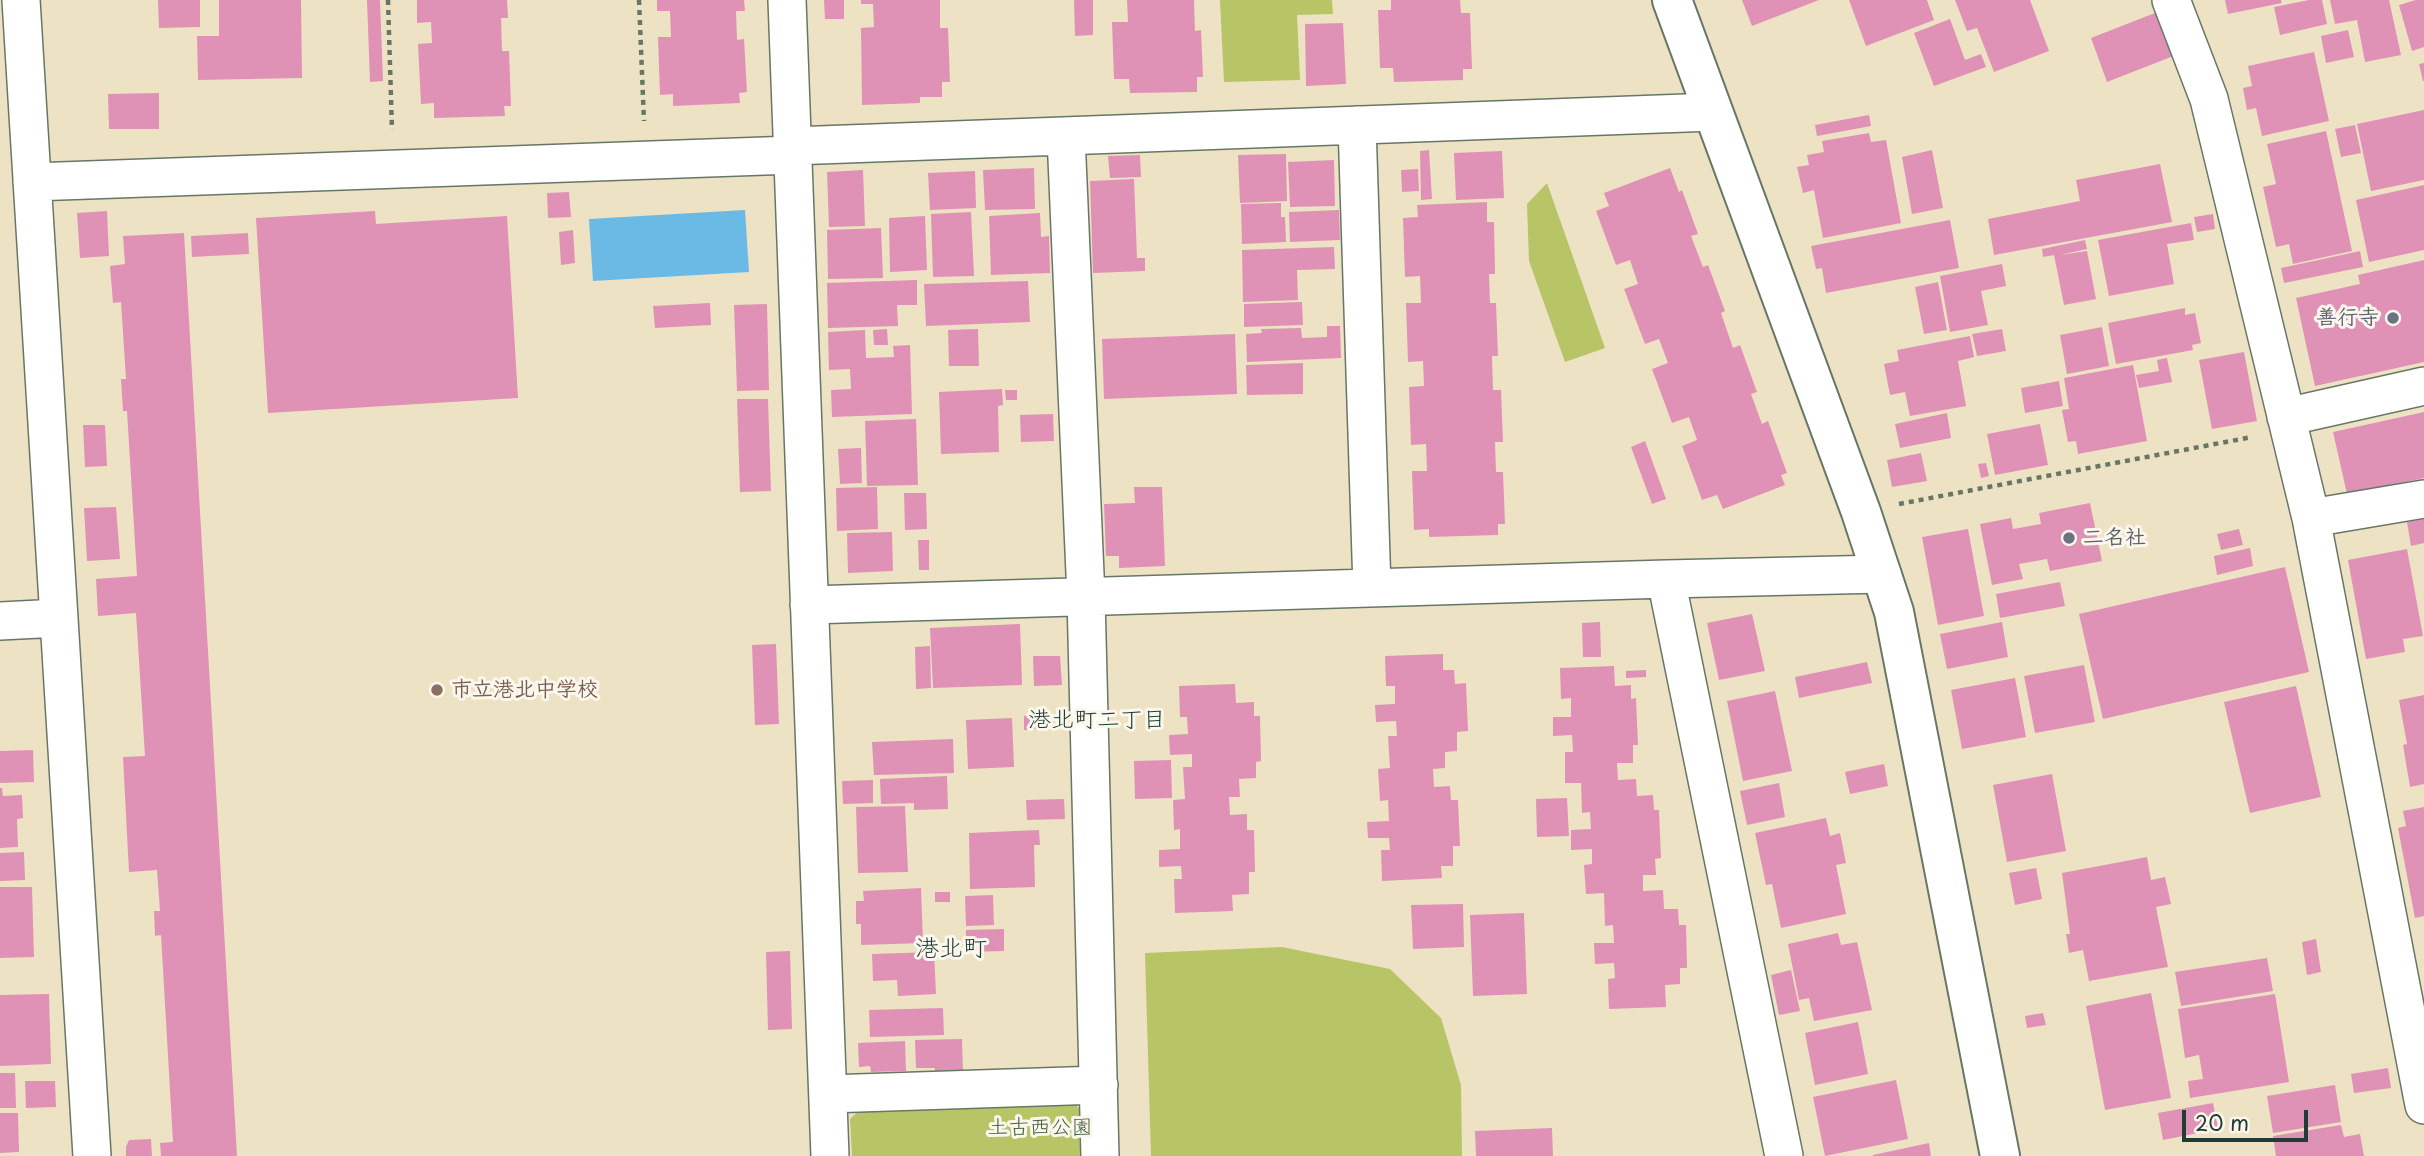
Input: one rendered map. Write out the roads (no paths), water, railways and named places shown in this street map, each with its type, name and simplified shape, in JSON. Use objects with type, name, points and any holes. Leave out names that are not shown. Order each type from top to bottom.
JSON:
[{"type":"street","points":[[21,0],[92,1156]]},
{"type":"street","points":[[787,0],[830,1156]]},
{"type":"street","points":[[1672,0],[1861,512],[1894,612],[2000,1156]]},
{"type":"street","points":[[2171,0],[2209,99],[2311,518],[2419,1057],[2424,1105]]},
{"type":"street","points":[[32,182],[646,160],[1066,136],[1713,111]]},
{"type":"street","points":[[1357,125],[1372,588]]},
{"type":"street","points":[[1066,136],[1086,597],[1100,1156]]},
{"type":"street","points":[[2287,423],[2424,386]]},
{"type":"street","points":[[2311,518],[2424,499]]},
{"type":"street","points":[[809,605],[1882,575]]},
{"type":"street","points":[[1666,579],[1784,1156]]},
{"type":"street","points":[[0,621],[59,618]]},
{"type":"street","points":[[828,1094],[1099,1085]]},
{"type":"water","points":[[745,210],[749,272],[593,281],[589,219]]},
{"type":"place","name":"善行寺","points":[[2393,318]]},
{"type":"place","name":"二名社","points":[[2069,538]]},
{"type":"place","name":"市立港北中学校","points":[[437,690]]},
{"type":"district","name":"港北町二丁目","points":[[1097,721]]},
{"type":"district","name":"港北町","points":[[951,949]]},
{"type":"park label","name":"土古西公園","points":[[1040,1128]]}]
